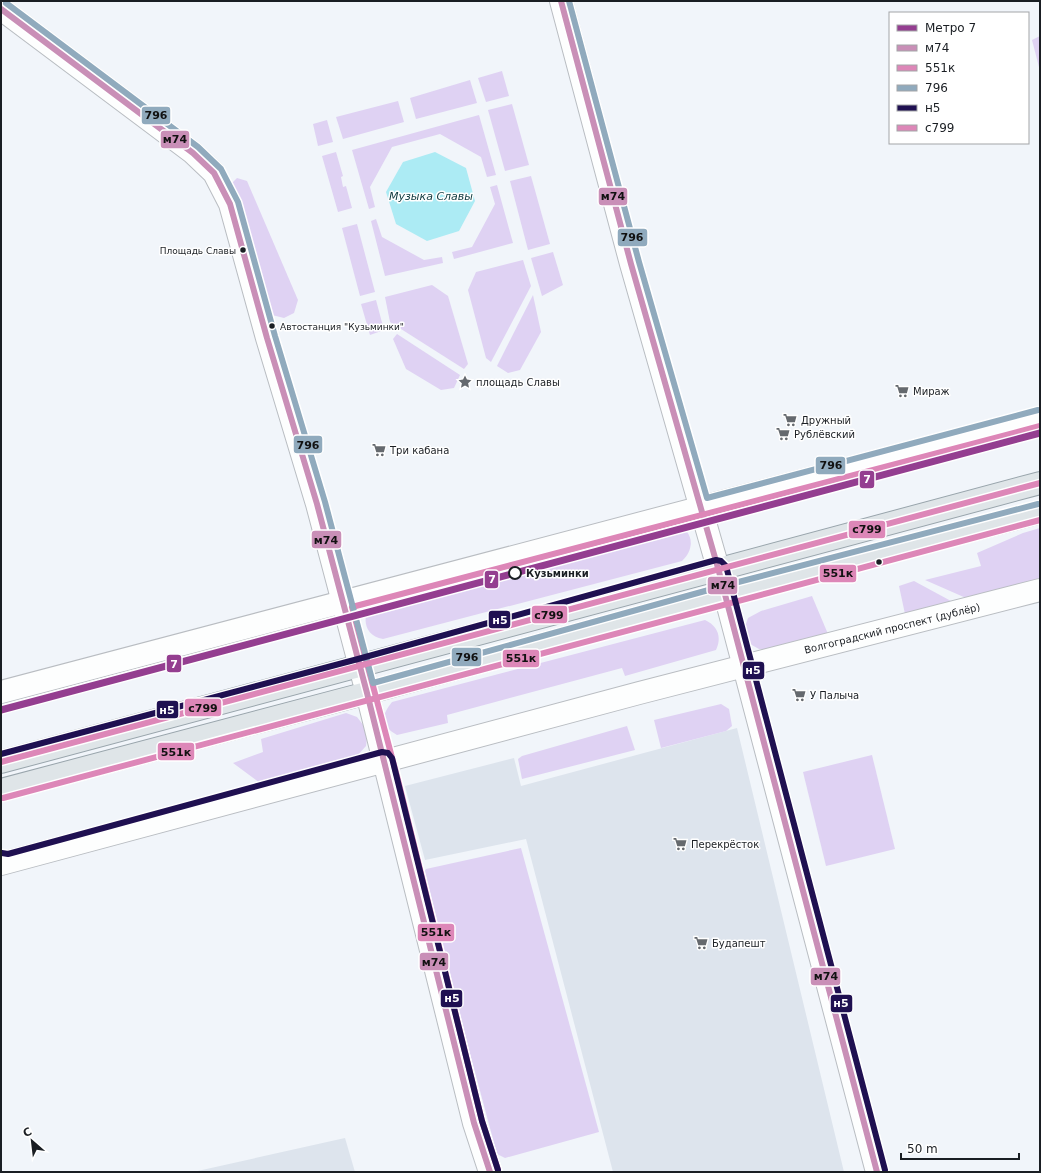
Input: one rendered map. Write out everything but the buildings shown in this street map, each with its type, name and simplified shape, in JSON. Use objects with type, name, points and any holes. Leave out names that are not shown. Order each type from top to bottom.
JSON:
[{"type":"main road","points":[[1,762],[718,568],[1040,483]]},
{"type":"main road","points":[[1,790],[367,693],[725,594],[1040,512]]},
{"type":"street","points":[[561,1],[631,264],[718,568],[877,1172]]},
{"type":"street","points":[[1,9],[193,153],[214,174],[230,204],[267,338],[317,504],[384,760],[474,1123],[490,1172]]},
{"type":"street","points":[[1,692],[1040,418]]},
{"type":"street","name":"Волгоградский проспект (дублёр)","points":[[384,760],[1040,590]]},
{"type":"street","points":[[4,862],[384,760]]},
{"type":"shaded area","points":[[1040,36],[1040,71],[1032,40]]},
{"type":"shaded area","points":[[502,71],[509,96],[486,102],[478,78]]},
{"type":"shaded area","points":[[470,80],[477,103],[416,119],[410,98]]},
{"type":"shaded area","points":[[398,101],[404,122],[343,139],[336,117]]},
{"type":"shaded area","points":[[512,104],[529,165],[505,171],[488,110]]},
{"type":"shaded area","points":[[479,115],[496,175],[487,177],[481,157],[440,134],[392,147],[370,187],[375,207],[369,209],[352,150]]},
{"type":"shaded area","points":[[327,120],[333,142],[318,146],[313,124]]},
{"type":"shaded area","points":[[336,152],[343,176],[341,177],[343,187],[346,186],[352,208],[338,212],[322,156]]},
{"type":"shaded area","points":[[531,176],[550,244],[528,250],[510,181]]},
{"type":"shaded area","points":[[237,178],[247,181],[298,300],[294,313],[284,318],[268,314],[230,185]]},
{"type":"shaded area","points":[[497,185],[513,243],[454,259],[452,252],[472,247],[495,204],[490,187]]},
{"type":"shaded area","points":[[376,219],[382,237],[424,260],[442,257],[443,263],[385,276],[371,221]]},
{"type":"shaded area","points":[[357,224],[375,292],[360,296],[342,228]]},
{"type":"shaded area","points":[[553,252],[563,285],[542,296],[531,258]]},
{"type":"shaded area","points":[[523,260],[531,286],[491,362],[486,358],[468,290],[476,272]]},
{"type":"shaded area","points":[[432,285],[448,296],[468,364],[464,369],[390,322],[385,297]]},
{"type":"shaded area","points":[[533,295],[541,332],[520,370],[508,373],[497,366]]},
{"type":"shaded area","points":[[376,300],[384,330],[370,335],[361,304]]},
{"type":"shaded area","points":[[397,334],[460,375],[454,388],[441,390],[406,369],[393,339]]},
{"type":"shaded area","points":[[675,523],[686,530],[689,535],[691,545],[682,561],[383,639],[371,634],[366,624],[367,613],[373,602]]},
{"type":"shaded area","points":[[1040,528],[1040,578],[966,598],[925,580],[981,566],[977,553],[1023,533]]},
{"type":"shaded area","points":[[914,581],[951,601],[905,614],[899,586]]},
{"type":"shaded area","points":[[812,596],[828,634],[765,649],[759,649],[750,644],[745,627],[748,618],[761,611]]},
{"type":"shaded area","points":[[705,620],[713,625],[718,632],[719,641],[716,650],[625,676],[622,668],[447,715],[448,723],[397,735],[385,725],[385,712],[392,702]]},
{"type":"shaded area","points":[[721,704],[729,709],[732,726],[726,731],[661,748],[654,720]]},
{"type":"shaded area","points":[[346,713],[357,717],[364,726],[367,738],[366,746],[356,757],[260,783],[233,763],[263,752],[261,739]]},
{"type":"shaded area","points":[[627,726],[635,750],[522,779],[518,759],[522,756]]},
{"type":"shaded area","points":[[737,728],[844,1172],[613,1172],[526,839],[425,860],[405,786],[514,758],[521,786]]},
{"type":"shaded area","points":[[872,755],[895,849],[826,866],[803,772]]},
{"type":"shaded area","points":[[521,848],[599,1132],[505,1158],[497,1154],[422,875],[426,869]]},
{"type":"shaded area","points":[[345,1138],[355,1172],[193,1172]]},
{"type":"water","name":"Музыка Славы","points":[[435,152],[466,168],[475,201],[459,231],[427,241],[396,224],[386,192],[403,162]]},
{"type":"metro line","name":"7","points":[[1,710],[1040,433]]},
{"type":"transit line","name":"м74","points":[[561,1],[631,264],[718,568],[877,1172]]},
{"type":"transit line","name":"796","points":[[569,1],[639,262],[707,498],[1038,410]]},
{"type":"transit line","name":"796","points":[[6,3],[198,147],[221,169],[238,202],[275,336],[325,502],[373,683],[723,586],[1038,504]]},
{"type":"transit line","name":"м74","points":[[1,9],[193,153],[214,173],[230,204],[267,338],[317,504],[367,693],[474,1123],[490,1172]]},
{"type":"transit line","name":"551к","points":[[498,1170],[482,1121],[398,780],[352,607],[1040,426]]},
{"type":"transit line","name":"с799","points":[[1,762],[1040,483]]},
{"type":"transit line","name":"551к","points":[[3,798],[781,588],[1040,520]]},
{"type":"transit line","name":"н5","points":[[1,754],[358,659],[716,560],[721,561],[726,566],[885,1170]]},
{"type":"transit line","name":"н5","points":[[2,853],[8,854],[382,752],[388,753],[392,758],[482,1121],[498,1170]]},
{"type":"place","name":"Площадь Славы","points":[[243,250]]},
{"type":"place","name":"Автостанция \"Кузьминки\"","points":[[272,326]]},
{"type":"place","name":"площадь Славы","points":[[465,382]]},
{"type":"place","name":"Мираж","points":[[902,391]]},
{"type":"place","name":"Дружный","points":[[790,420]]},
{"type":"place","name":"Рублёвский","points":[[783,434]]},
{"type":"place","name":"Три кабана","points":[[379,450]]},
{"type":"place","name":"Кузьминки","points":[[515,573]]},
{"type":"place","name":"У Палыча","points":[[799,695]]},
{"type":"place","name":"Перекрёсток","points":[[680,844]]},
{"type":"place","name":"Будапешт","points":[[701,943]]}]
